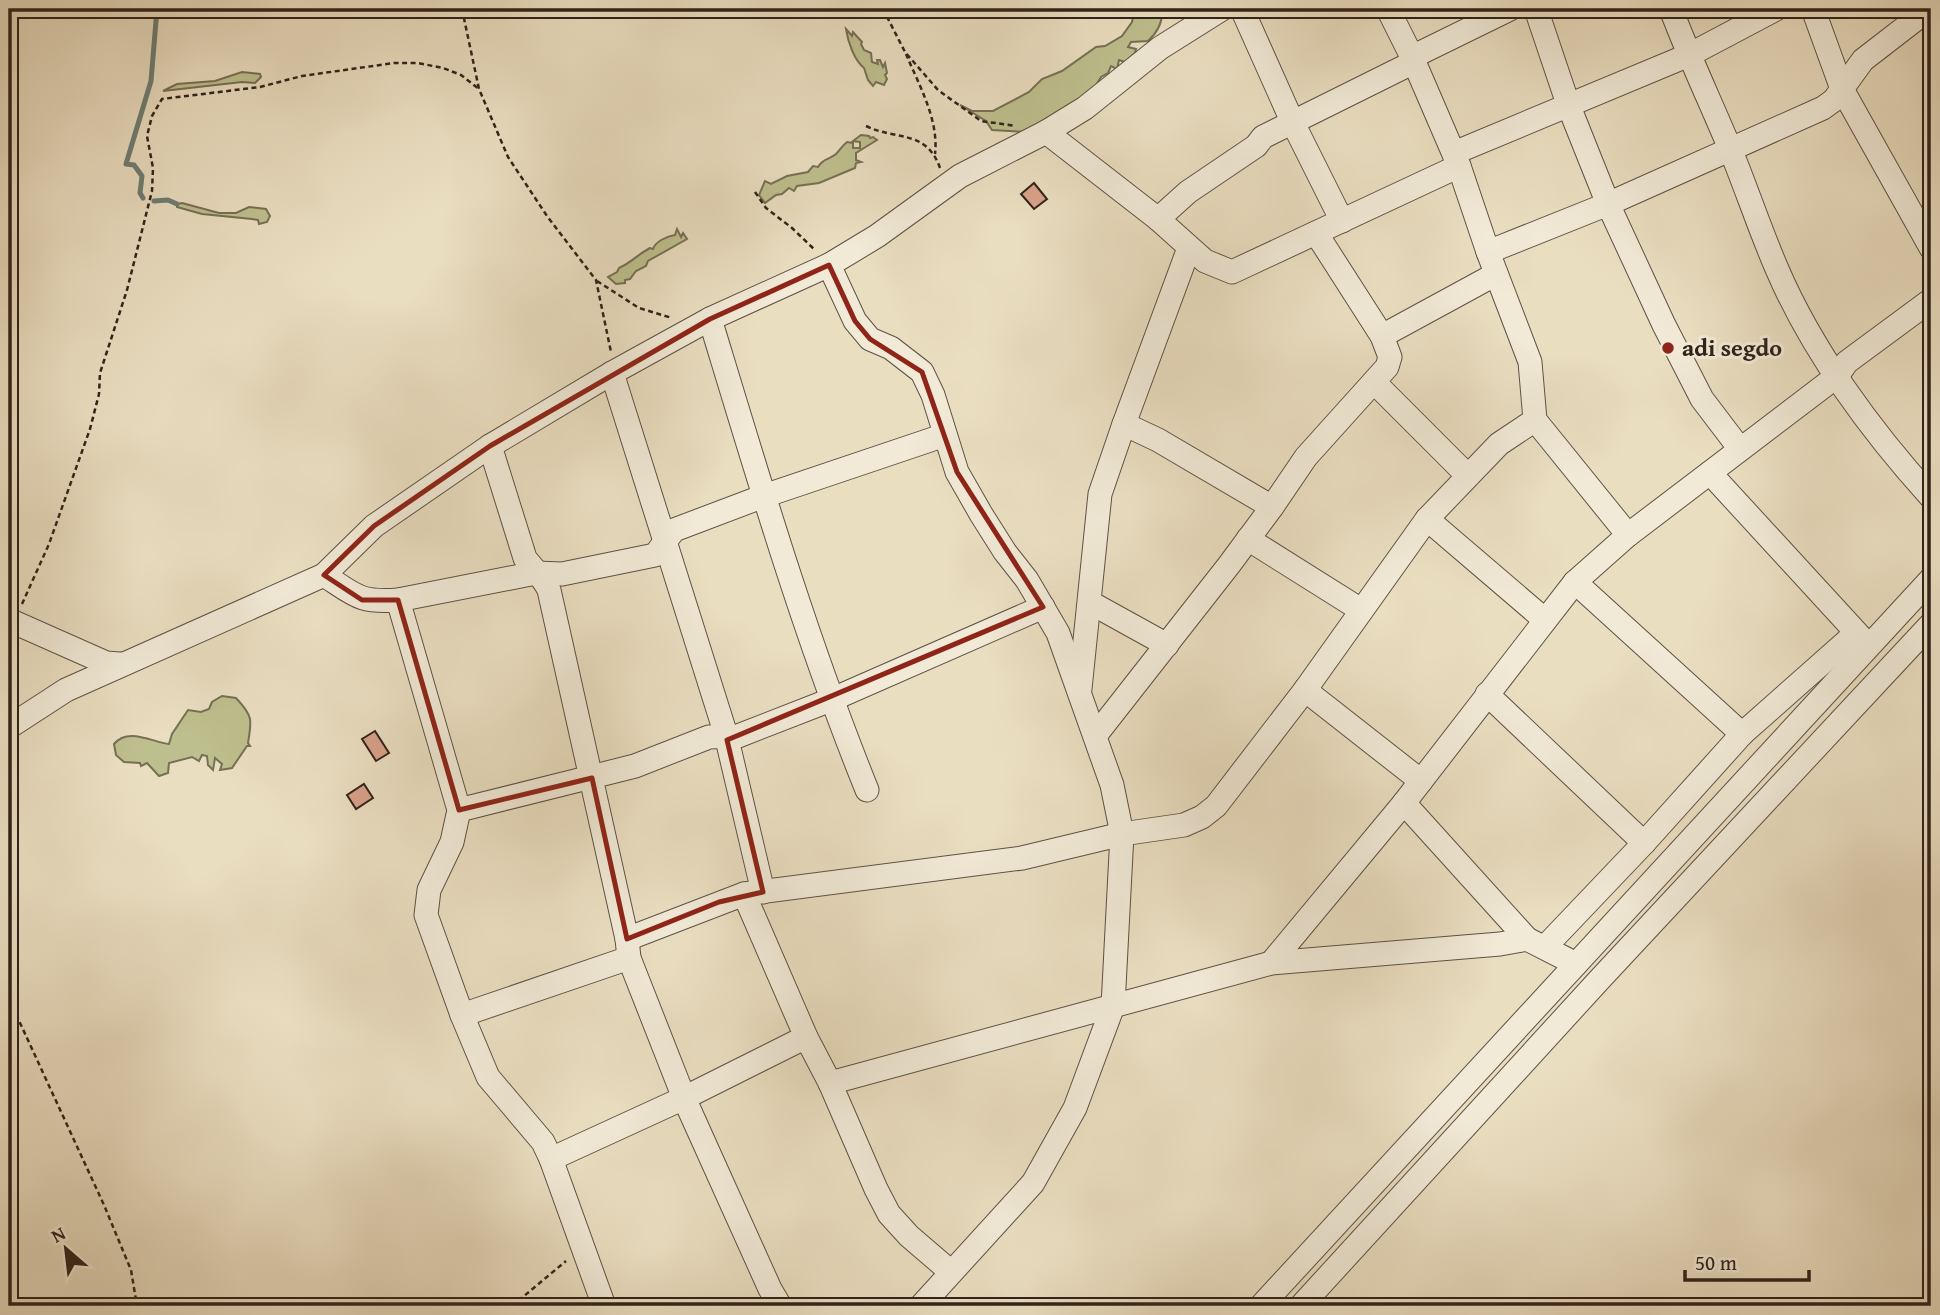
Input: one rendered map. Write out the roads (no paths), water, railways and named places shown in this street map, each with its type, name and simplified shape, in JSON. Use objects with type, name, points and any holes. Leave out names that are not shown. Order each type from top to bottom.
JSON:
[{"type":"street","points":[[9,727],[66,690],[324,575],[374,527],[490,446],[612,373],[710,319],[829,265],[877,236],[960,176],[1046,132],[1085,108],[1160,48],[1222,9]]},
{"type":"street","points":[[1242,9],[1292,121],[1342,220]]},
{"type":"street","points":[[1388,9],[1456,160],[1530,362],[1535,420],[1628,535]]},
{"type":"street","points":[[1158,219],[1188,192],[1256,146],[1262,138],[1510,9]]},
{"type":"street","points":[[1536,9],[1568,104],[1608,204],[1664,325],[1703,399],[1740,449]]},
{"type":"street","points":[[1671,9],[1731,149],[1778,271],[1814,340],[1901,464],[1931,498]]},
{"type":"street","points":[[1046,132],[1158,219],[1205,261],[1232,272],[1316,233],[1568,104],[1689,55],[1776,9]]},
{"type":"street","points":[[1813,9],[1842,89],[1931,248]]},
{"type":"street","points":[[1488,252],[1608,204],[1823,108],[1842,89],[1863,60],[1929,9]]},
{"type":"street","points":[[1095,736],[1248,539],[1306,457],[1387,367],[1390,357],[1382,336],[1316,233]]},
{"type":"street","points":[[1080,694],[1100,494],[1189,248]]},
{"type":"street","points":[[829,265],[855,321],[870,338],[891,348],[922,372],[933,395],[957,472],[1058,634],[1112,785],[1122,834],[1113,1006],[1075,1108],[1033,1183],[921,1306]]},
{"type":"street","points":[[1382,336],[1496,274]]},
{"type":"street","points":[[1271,963],[1404,803],[1574,582],[1628,535],[1838,376],[1847,362],[1931,301]]},
{"type":"street","points":[[710,319],[764,496],[867,790]]},
{"type":"street","points":[[612,373],[726,735],[754,893],[806,1037],[830,1083],[889,1214],[909,1236],[951,1272]]},
{"type":"street","points":[[1374,382],[1467,475]]},
{"type":"street","points":[[462,1015],[628,948],[754,893],[1022,858],[1122,834],[1184,825],[1202,817],[1216,806],[1305,690],[1427,519],[1499,444],[1535,420]]},
{"type":"street","points":[[1124,424],[1158,440],[1272,507]]},
{"type":"street","points":[[324,575],[362,600],[398,600],[536,573],[562,574],[655,555],[674,530],[764,496],[945,435]]},
{"type":"street","points":[[490,446],[525,558],[543,578],[549,590],[628,948],[684,1098],[780,1306]]},
{"type":"street","points":[[1710,473],[1862,640]]},
{"type":"street","points":[[1427,519],[1545,620]]},
{"type":"street","points":[[1248,539],[1361,610]]},
{"type":"street","points":[[830,1083],[1271,963],[1536,943],[1644,842],[1742,734],[1862,640],[1931,579]]},
{"type":"street","points":[[1574,582],[1742,734]]},
{"type":"street","points":[[398,600],[459,810],[452,842],[429,890],[426,915],[462,1015],[488,1077],[543,1142],[551,1158],[604,1306]]},
{"type":"street","points":[[1091,603],[1167,645]]},
{"type":"street","points":[[459,810],[635,766],[709,737],[738,736],[833,699],[1043,607]]},
{"type":"street","points":[[11,621],[106,663],[120,664]]},
{"type":"street","points":[[1301,1306],[1931,624]]},
{"type":"street","points":[[1261,1306],[1576,964],[1862,640]]},
{"type":"street","points":[[1305,690],[1421,781]]},
{"type":"street","points":[[1488,694],[1644,842]]},
{"type":"street","points":[[1404,803],[1536,943],[1576,964]]},
{"type":"street","points":[[551,1158],[684,1098],[806,1037]]},
{"type":"street","points":[[1415,1138],[1436,1159]]},
{"type":"waterway","points":[[143,198],[140,193],[142,176],[134,165],[126,164],[151,81],[157,9]]},
{"type":"waterway","points":[[154,201],[168,200],[177,204]]},
{"type":"place","name":"adi segdo","points":[[1668,348]]}]
